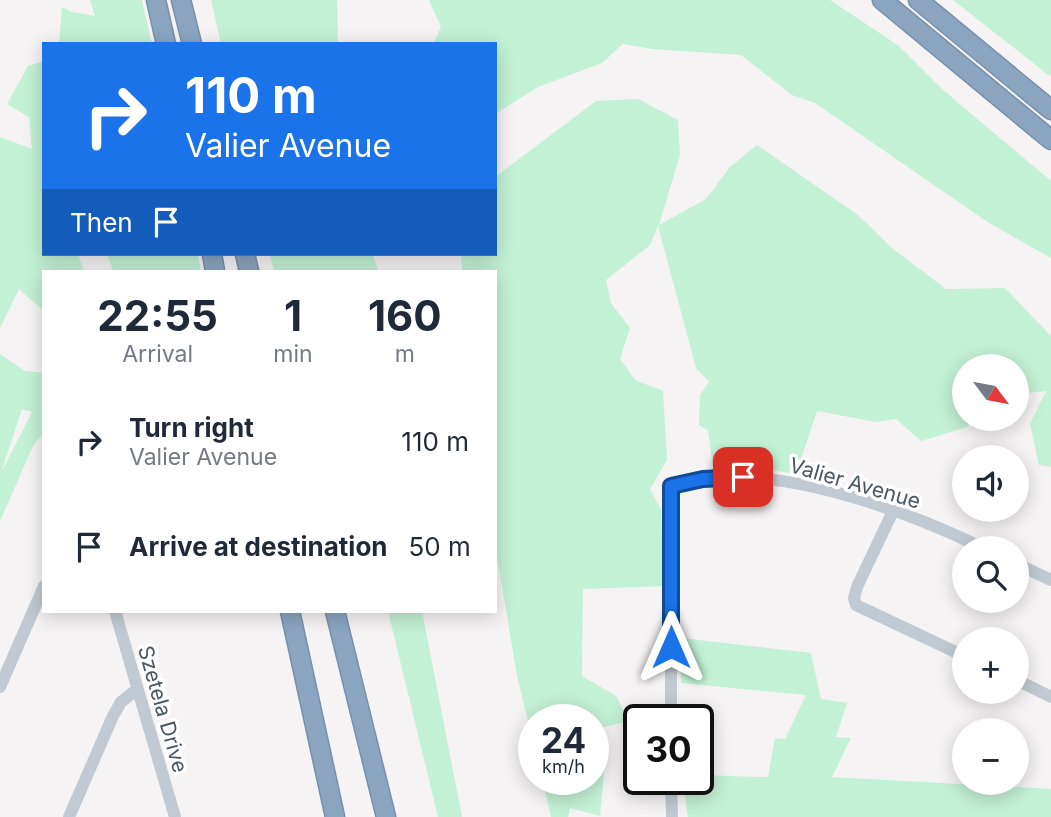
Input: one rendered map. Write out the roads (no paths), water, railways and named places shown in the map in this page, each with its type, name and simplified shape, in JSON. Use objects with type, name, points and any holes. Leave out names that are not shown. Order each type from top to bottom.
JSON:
[{"type":"highway","points":[[156,0],[166,42]]},
{"type":"highway","points":[[181,0],[192,42]]},
{"type":"highway","points":[[882,0],[1051,140]]},
{"type":"highway","points":[[918,0],[1051,110]]},
{"type":"highway","points":[[290,613],[335,817]]},
{"type":"highway","points":[[335,613],[386,817]]},
{"type":"street","name":"Valier Avenue","points":[[671,704],[671,486],[716,478],[763,479],[825,491],[893,512],[957,536]]},
{"type":"street","points":[[893,512],[857,587],[854,598],[856,605],[952,651]]},
{"type":"street","points":[[1029,570],[1051,580]]},
{"type":"street","points":[[0,687],[42,591]]},
{"type":"street","name":"Szetela Drive","points":[[116,613],[175,817]]},
{"type":"street","points":[[1029,686],[1051,697]]},
{"type":"street","points":[[69,817],[113,716],[121,702],[136,690]]},
{"type":"street","points":[[671,795],[671,817]]}]
